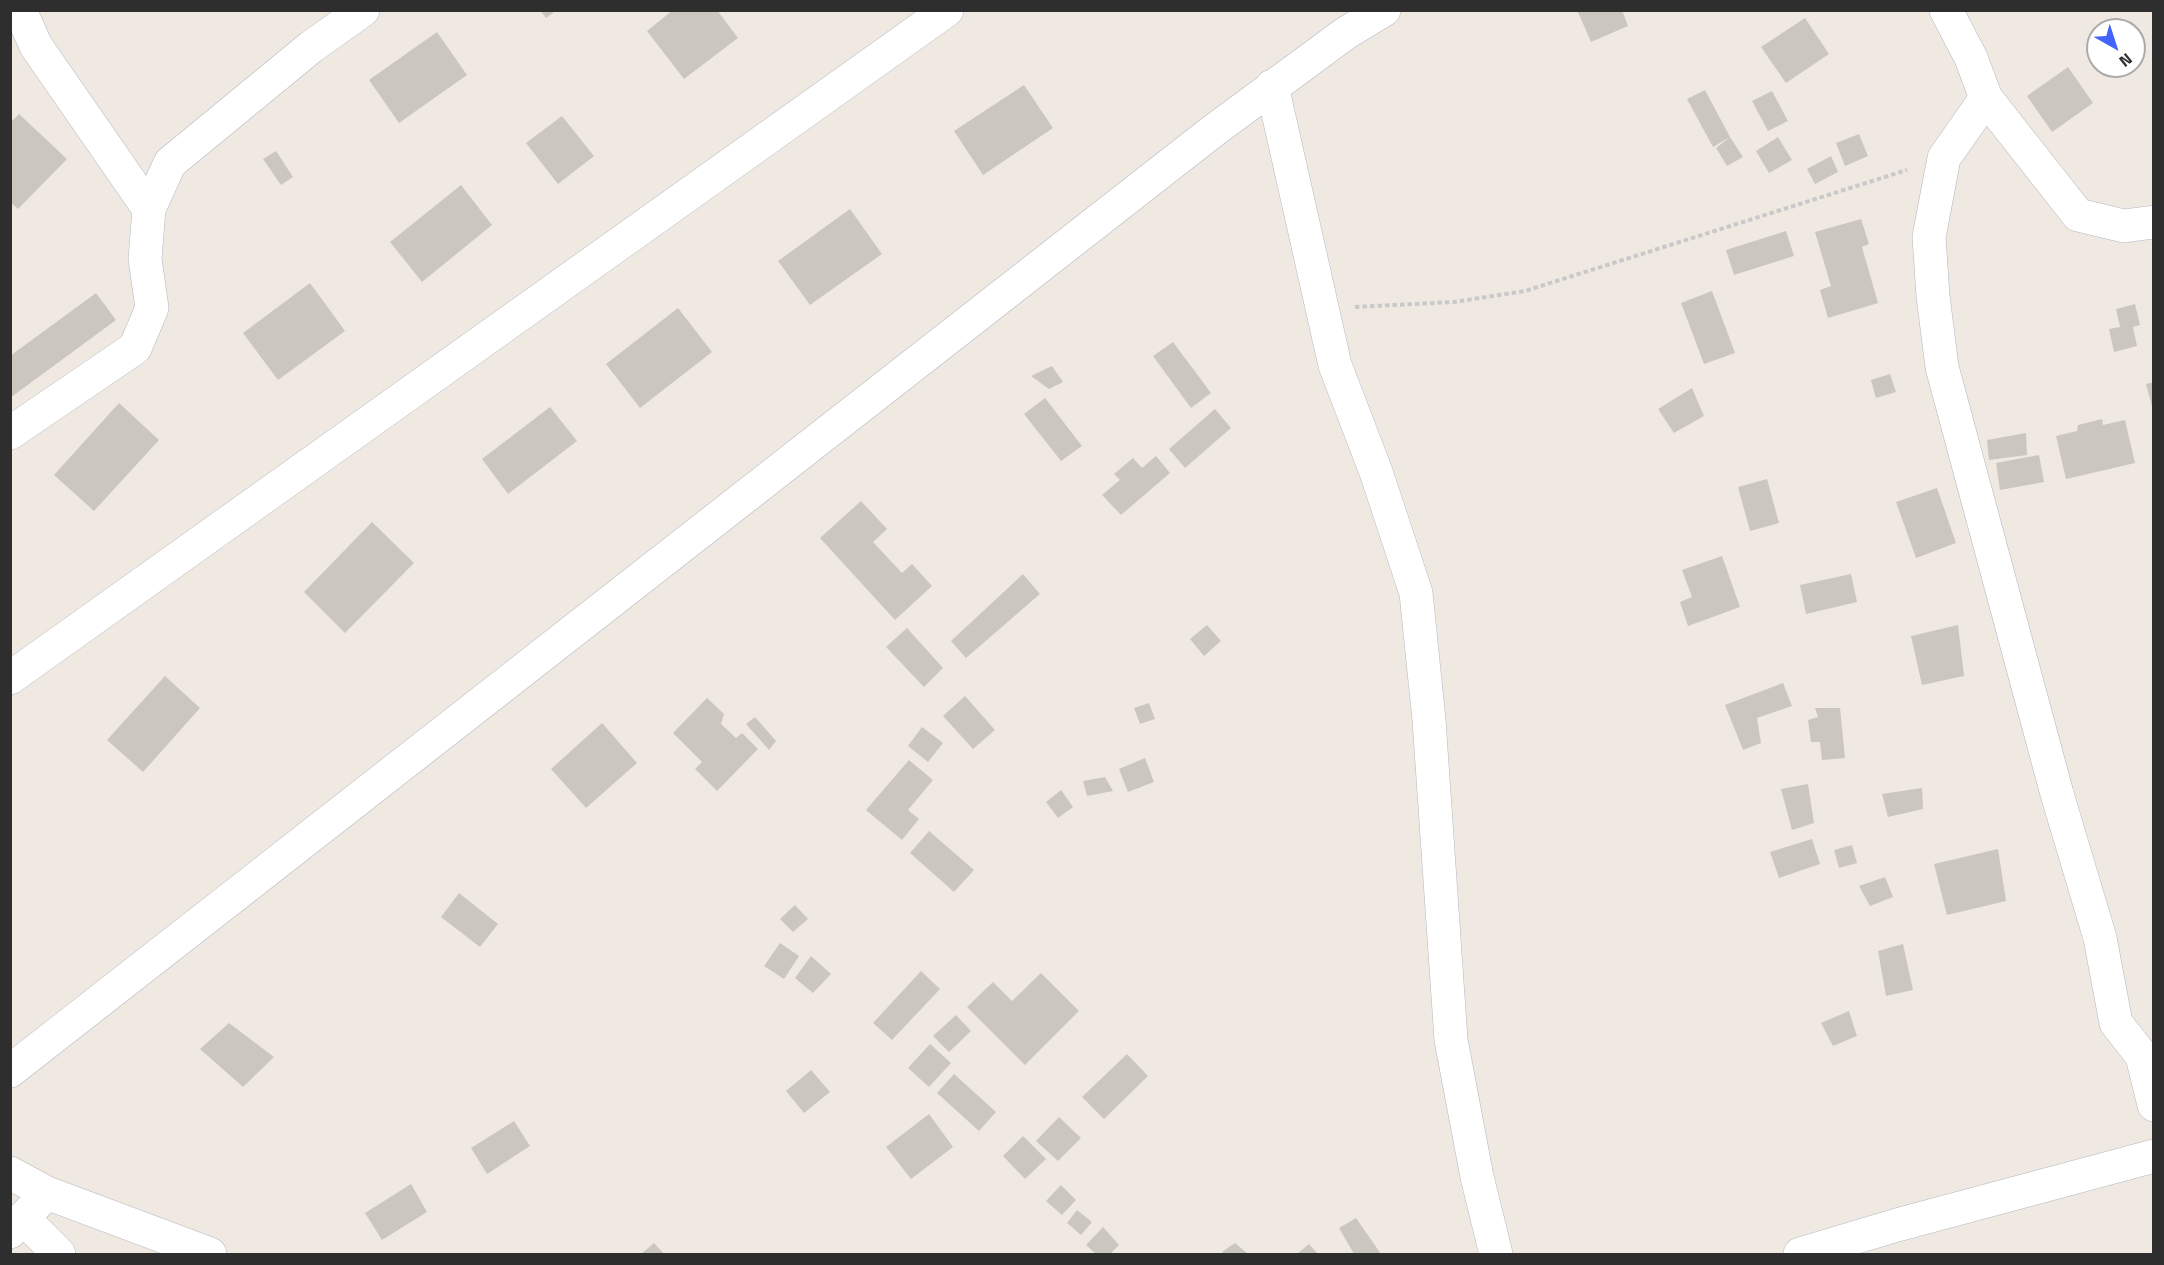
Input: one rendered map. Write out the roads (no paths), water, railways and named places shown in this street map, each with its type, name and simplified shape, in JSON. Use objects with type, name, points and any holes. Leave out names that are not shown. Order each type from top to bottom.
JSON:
[{"type":"street","points":[[20,10],[36,46],[149,209]]},
{"type":"street","points":[[10,433],[135,348],[152,308],[145,259],[149,209],[170,163],[311,47],[363,10]]},
{"type":"street","points":[[10,678],[947,10]]},
{"type":"street","points":[[10,1071],[1272,86],[1346,33],[1384,10]]},
{"type":"street","points":[[1946,10],[1971,58],[1986,98],[2078,215],[2124,225],[2154,222]]},
{"type":"street","points":[[1272,86],[1335,365],[1376,472],[1416,593],[1430,731],[1451,1040],[1477,1177],[1496,1254]]},
{"type":"street","points":[[1986,98],[1944,158],[1929,237],[1933,296],[1942,367],[2057,794],[2100,938],[2116,1023],[2142,1056],[2154,1105]]},
{"type":"street","points":[[1800,1254],[1897,1225],[2154,1156]]},
{"type":"street","points":[[10,1173],[47,1193],[210,1254]]},
{"type":"street","points":[[47,1193],[17,1225],[58,1254]]}]
